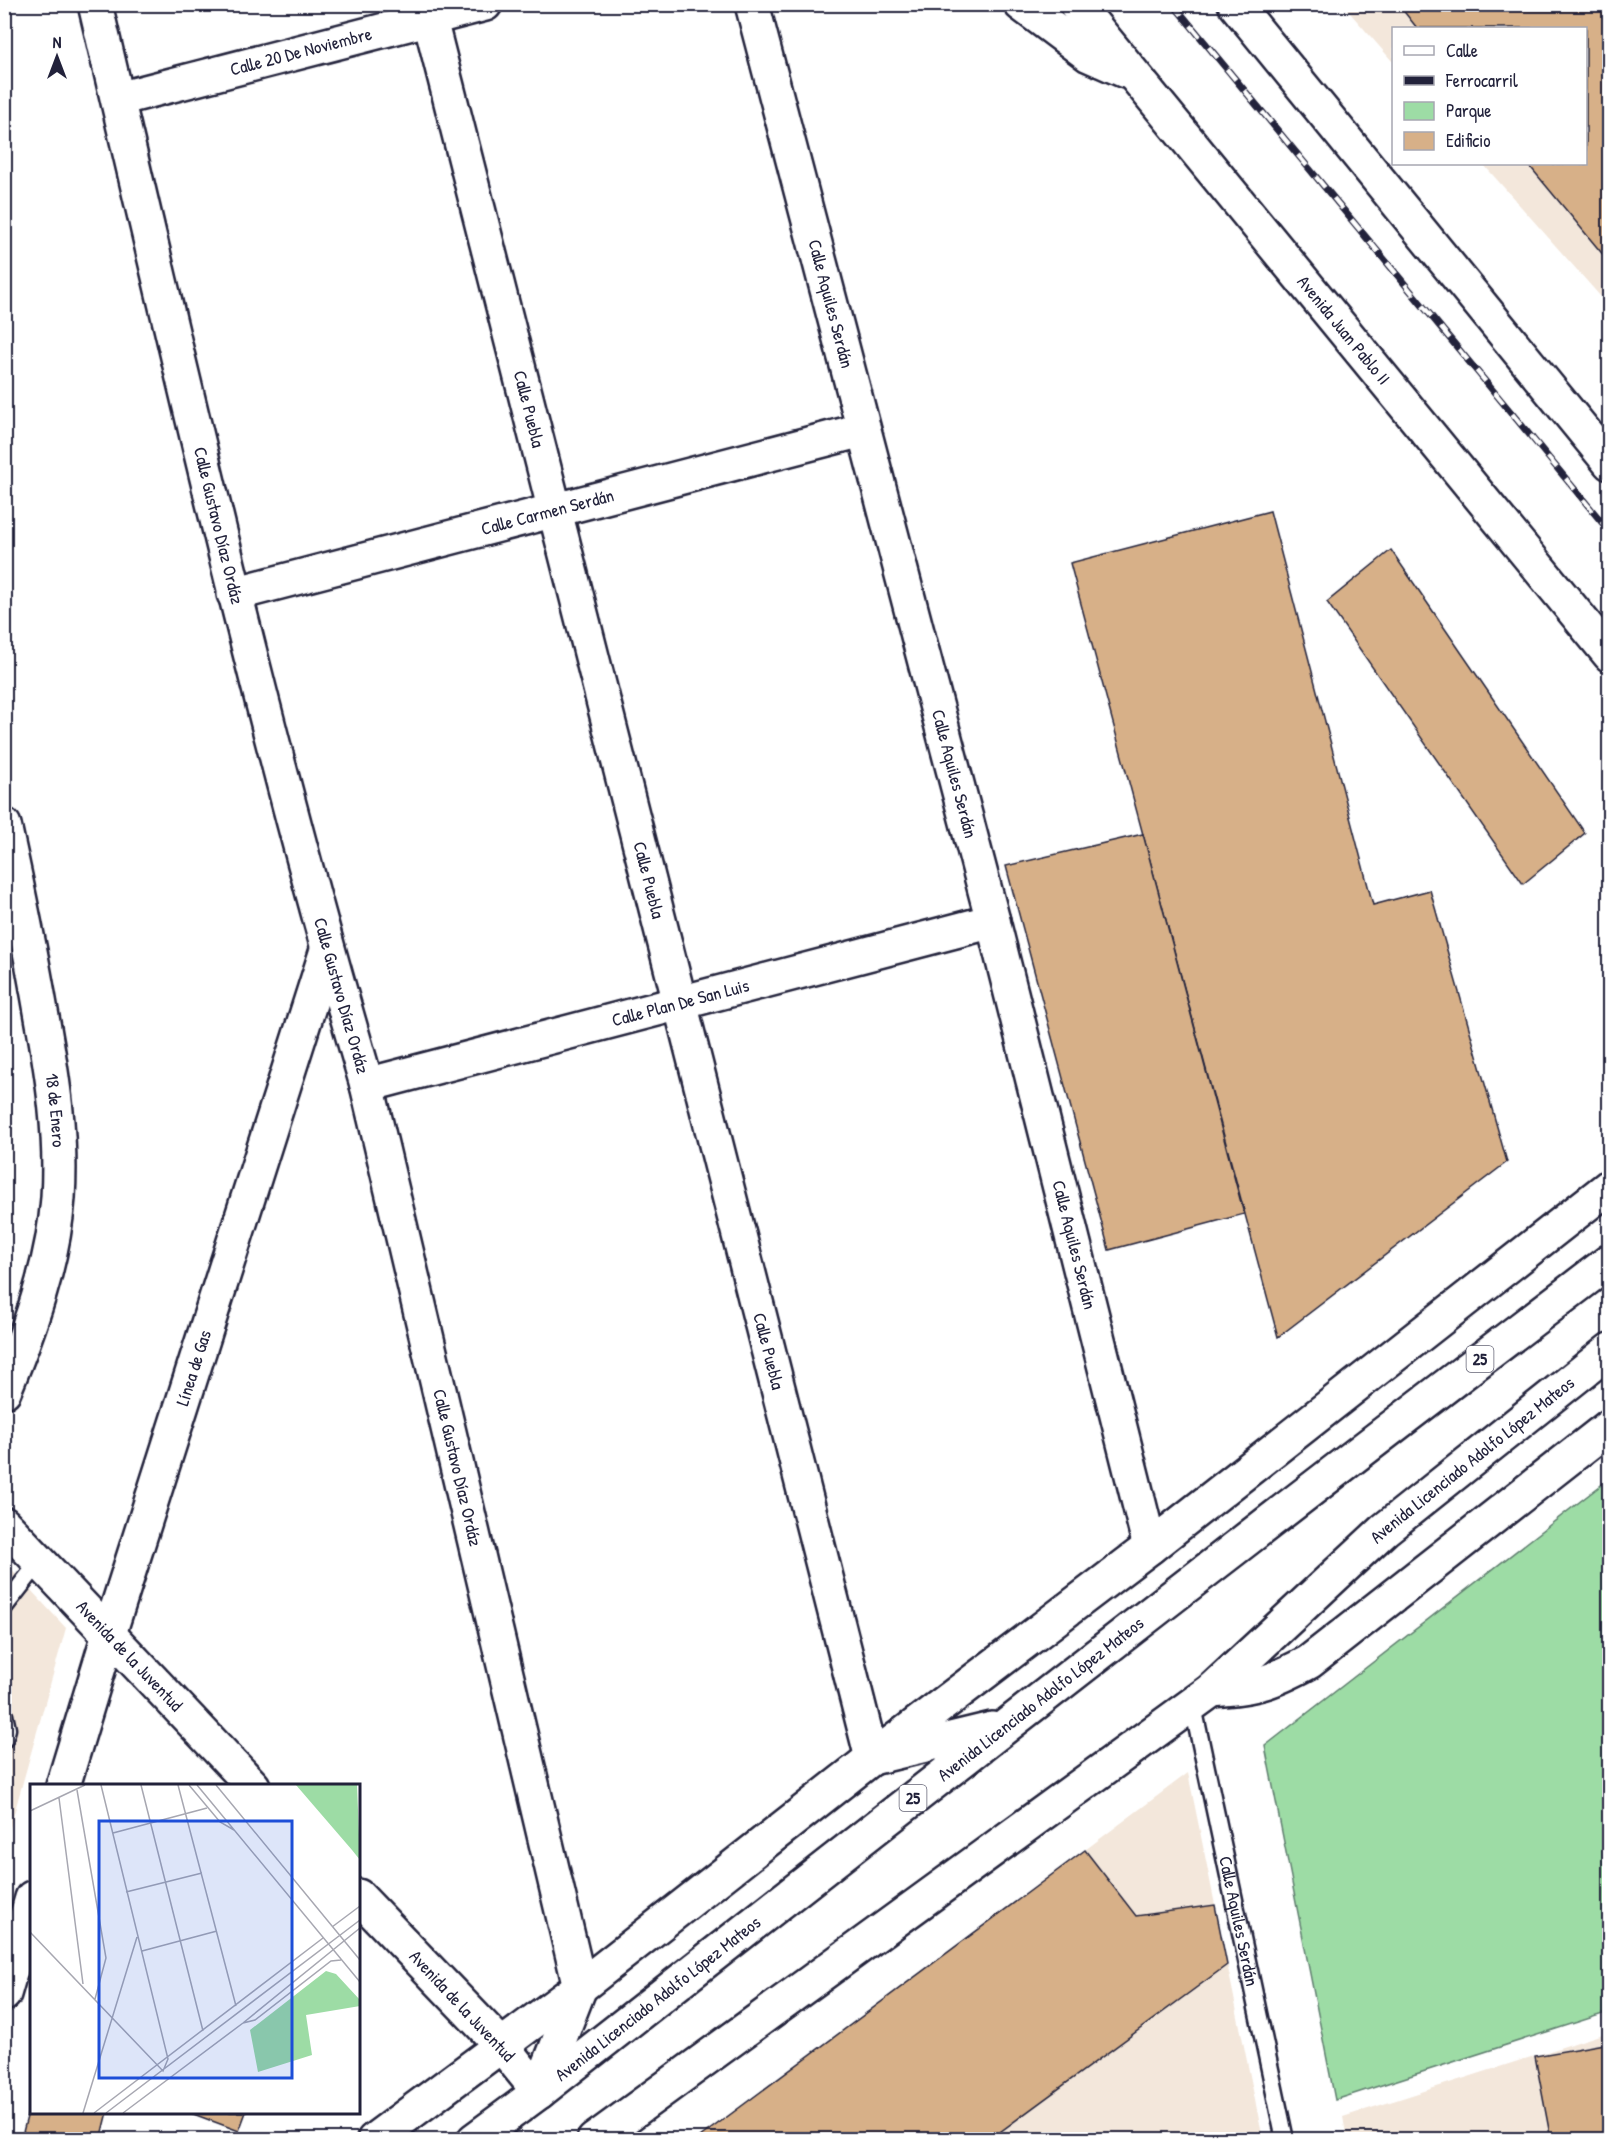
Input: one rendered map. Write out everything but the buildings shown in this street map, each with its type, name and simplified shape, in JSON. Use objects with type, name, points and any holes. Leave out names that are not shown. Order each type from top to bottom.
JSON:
[{"type":"street","name":"Calle Gustavo Díaz Ordáz","points":[[95,4],[234,594],[327,950],[367,1084],[580,1987]]},
{"type":"street","name":"Calle 20 De Noviembre","points":[[118,99],[428,12],[485,4]]},
{"type":"street","name":"Calle Aquiles Serdán","points":[[752,4],[862,430],[993,921],[1150,1547]]},
{"type":"street","points":[[1021,4],[1089,55],[1131,73]]},
{"type":"street","name":"Avenida Juan Pablo II","points":[[1077,4],[1131,73],[1610,655]]},
{"type":"street","points":[[1235,4],[1610,464]]},
{"type":"street","name":"Calle Puebla","points":[[428,12],[872,1758]]},
{"type":"street","name":"Calle Carmen Serdán","points":[[234,594],[862,430]]},
{"type":"street","name":"18 de Enero","points":[[4,825],[33,967],[56,1097],[60,1143],[58,1200],[48,1262],[21,1351],[4,1391]]},
{"type":"street","name":"Calle Plan De San Luis","points":[[367,1084],[993,921]]},
{"type":"street","name":"Línea de Gas","points":[[63,1784],[327,950]]},
{"type":"street","points":[[374,2139],[580,1987],[872,1758],[1150,1547],[1610,1186]]},
{"type":"street","name":"Avenida Licenciado Adolfo López Mateos","points":[[474,2139],[540,2092],[1003,1727],[1351,1457],[1610,1261]]},
{"type":"street","name":"Avenida Licenciado Adolfo López Mateos","points":[[594,2139],[1202,1696],[1384,1530],[1610,1350]]},
{"type":"street","points":[[1202,1696],[1254,1687],[1309,1662],[1610,1426]]},
{"type":"street","name":"Avenida de la Juventud","points":[[4,1524],[252,1784]]},
{"type":"street","points":[[872,1758],[1003,1727]]},
{"type":"street","name":"Avenida de la Juventud","points":[[360,1898],[502,2046],[540,2092]]},
{"type":"street","points":[[4,1995],[30,1905]]},
{"type":"street","points":[[540,2092],[580,1987]]},
{"type":"lane","points":[[4,1607],[40,1561]]},
{"type":"lane","name":"Calle Aquiles Serdán","points":[[1202,1696],[1286,2139]]},
{"type":"lane","points":[[4,1715],[7,1729],[4,1739]]},
{"type":"shaded area","points":[[1343,5],[1609,5],[1609,306],[1484,165],[1587,165],[1587,27],[1392,27],[1392,61]]},
{"type":"shaded area","points":[[5,1562],[66,1628],[5,1846]]},
{"type":"shaded area","points":[[1188,1773],[1263,2139],[696,2140],[1085,1850]]},
{"type":"shaded area","points":[[1609,2032],[1609,2139],[1347,2139],[1343,2117]]},
{"type":"green space","points":[[1609,1479],[1609,2012],[1335,2100],[1265,1746]]},
{"type":"railway","points":[[1173,4],[1610,532]]}]
